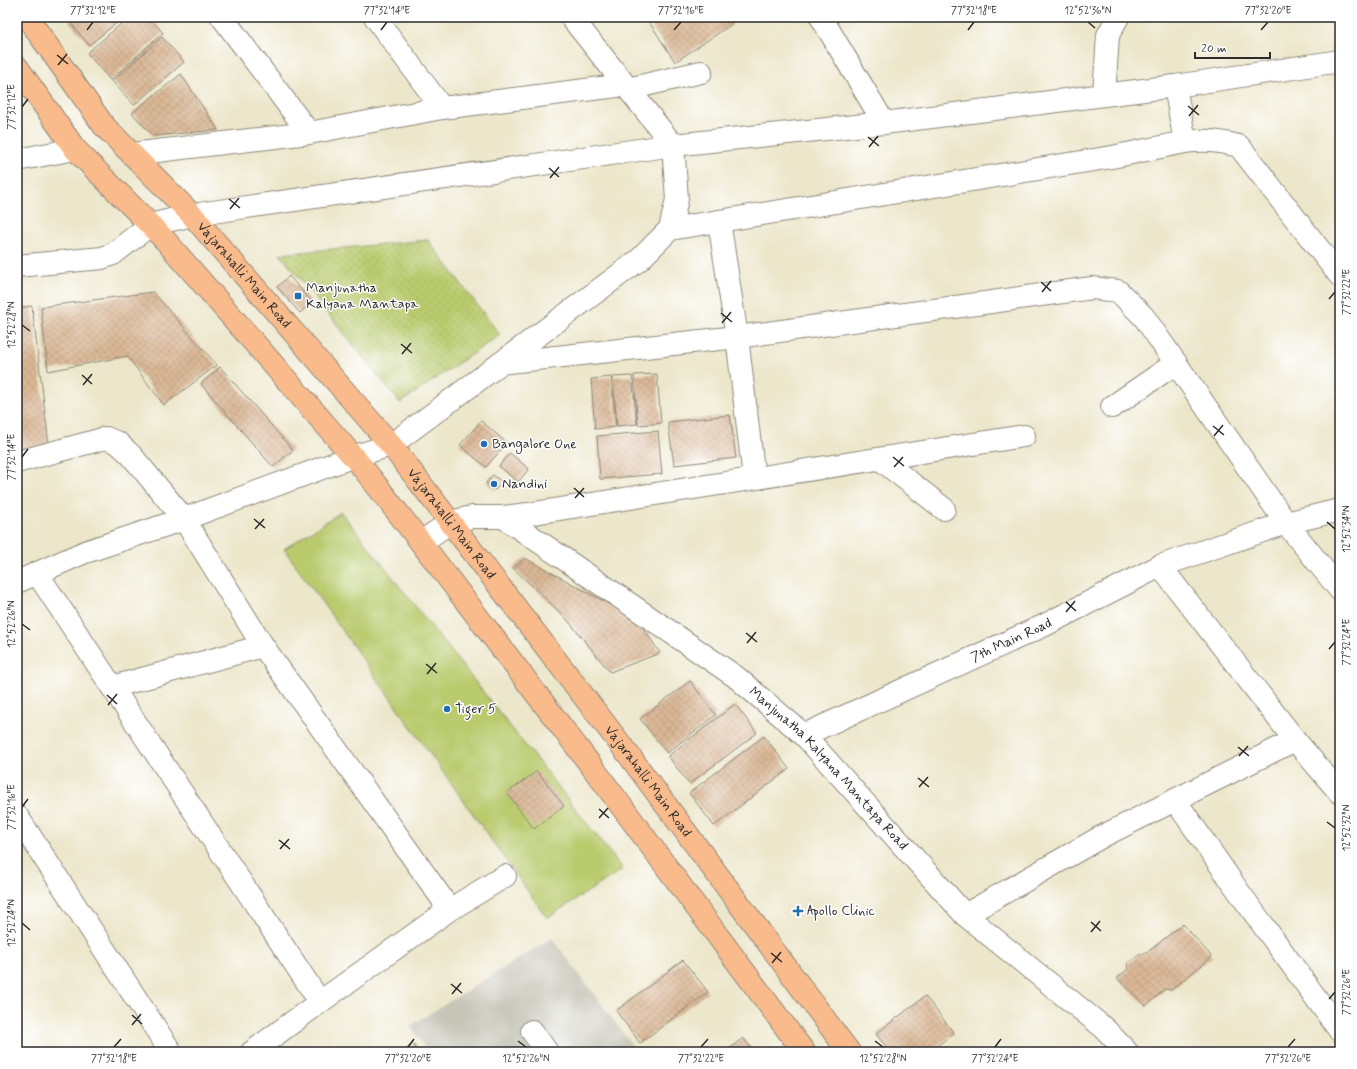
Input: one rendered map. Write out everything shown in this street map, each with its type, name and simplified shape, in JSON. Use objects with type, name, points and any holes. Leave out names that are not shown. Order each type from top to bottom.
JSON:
[{"type":"main road","name":"Vajarahalli Main Road","points":[[27,17],[104,126],[192,215],[391,445],[628,754],[849,1052]]},
{"type":"main road","points":[[17,67],[75,149],[170,246],[352,456],[421,542],[599,776],[804,1052]]},
{"type":"street","points":[[222,17],[309,133]]},
{"type":"street","points":[[375,17],[442,108]]},
{"type":"street","points":[[17,582],[85,552],[184,519],[352,456],[391,445],[639,260],[670,228],[678,199],[673,145],[571,17]]},
{"type":"street","points":[[821,17],[884,123]]},
{"type":"street","points":[[1104,95],[1108,35],[1118,17]]},
{"type":"street","points":[[17,266],[102,258],[113,254],[150,225],[192,215],[673,145],[884,123],[1175,86],[1340,61]]},
{"type":"street","points":[[132,154],[309,133],[442,108],[627,87],[701,72]]},
{"type":"street","points":[[1175,86],[1185,142]]},
{"type":"street","points":[[670,228],[1112,157],[1202,140],[1227,142],[1239,146],[1340,276]]},
{"type":"street","points":[[17,160],[75,149]]},
{"type":"street","points":[[719,220],[737,337],[754,478]]},
{"type":"street","points":[[500,363],[737,337],[1092,288],[1118,291],[1144,317],[1286,523],[1340,590]]},
{"type":"street","points":[[1112,407],[1176,363]]},
{"type":"street","points":[[421,542],[451,522],[472,517],[503,517],[1024,436]]},
{"type":"street","points":[[17,462],[106,438],[118,443],[131,455],[184,519],[263,646],[443,900],[446,912]]},
{"type":"street","points":[[880,459],[944,509]]},
{"type":"street","name":"7th Main Road","points":[[804,735],[1045,625],[1160,566],[1286,523],[1340,510]]},
{"type":"street","name":"Manjunatha Kalyana Mantapa Road","points":[[503,517],[736,677],[804,735],[965,916],[1104,1028],[1127,1052]]},
{"type":"street","points":[[1160,566],[1295,740],[1340,793]]},
{"type":"street","points":[[36,573],[320,1002]]},
{"type":"street","points":[[112,687],[263,646]]},
{"type":"street","points":[[965,916],[1101,837],[1295,740]]},
{"type":"street","points":[[1175,800],[1239,892],[1340,1031]]},
{"type":"street","points":[[17,816],[171,1052]]},
{"type":"street","points":[[252,1052],[446,912],[505,876]]},
{"type":"street","points":[[532,1031],[547,1052]]},
{"type":"shaded area","points":[[552,938],[637,1052],[428,1052],[410,1026]]},
{"type":"green space","points":[[428,240],[500,335],[400,403],[280,254]]},
{"type":"green space","name":"Tiger 5","points":[[341,512],[623,869],[547,918],[284,549]]},
{"type":"building","points":[[73,17],[124,17],[89,45],[69,21]]},
{"type":"building","points":[[129,17],[150,17],[163,33],[110,80],[87,53]]},
{"type":"building","points":[[646,17],[728,17],[732,24],[675,62]]},
{"type":"building","points":[[162,37],[184,62],[134,105],[112,81]]},
{"type":"building","points":[[181,74],[218,130],[153,136],[132,113]]},
{"type":"building","points":[[289,276],[312,302],[300,313],[277,287]]},
{"type":"building","points":[[153,292],[217,365],[164,405],[127,356],[48,371],[41,307]]},
{"type":"building","points":[[32,306],[49,445],[17,449],[17,308]]},
{"type":"building","points":[[220,367],[293,450],[273,467],[201,384]]},
{"type":"building","points":[[657,374],[661,423],[638,425],[634,375]]},
{"type":"building","points":[[632,376],[637,424],[617,426],[613,377]]},
{"type":"building","points":[[611,377],[616,427],[595,429],[591,379]]},
{"type":"building","points":[[730,415],[736,458],[674,465],[668,422]]},
{"type":"building","points":[[481,421],[507,443],[486,467],[460,445]]},
{"type":"building","points":[[658,431],[662,474],[600,479],[597,436]]},
{"type":"building","points":[[510,453],[529,469],[518,482],[499,466]]},
{"type":"building","points":[[493,475],[502,482],[495,490],[486,483]]},
{"type":"building","points":[[525,558],[638,620],[660,653],[610,672],[566,618],[513,568]]},
{"type":"building","points":[[690,681],[716,715],[667,753],[640,719]]},
{"type":"building","points":[[735,704],[757,733],[689,784],[668,756]]},
{"type":"building","points":[[764,736],[789,769],[714,826],[689,793]]},
{"type":"building","points":[[537,771],[564,806],[534,829],[507,793]]},
{"type":"building","points":[[1183,924],[1212,957],[1171,990],[1165,989],[1146,1006],[1117,978],[1128,969],[1127,964],[1139,955],[1146,953]]},
{"type":"building","points":[[683,960],[708,992],[640,1043],[616,1011]]},
{"type":"building","points":[[925,996],[954,1033],[929,1052],[890,1052],[876,1034]]},
{"type":"building","points":[[743,1038],[754,1052],[725,1052]]},
{"type":"building","points":[[413,1044],[418,1052],[402,1052]]},
{"type":"place","name":"Manjunatha Kalyana Mantapa","points":[[298,296]]},
{"type":"place","name":"Bangalore One","points":[[484,444]]},
{"type":"place","name":"Nandini","points":[[494,484]]},
{"type":"place","name":"Tiger 5","points":[[447,709]]},
{"type":"place","name":"Apollo Clinic","points":[[798,911]]}]
